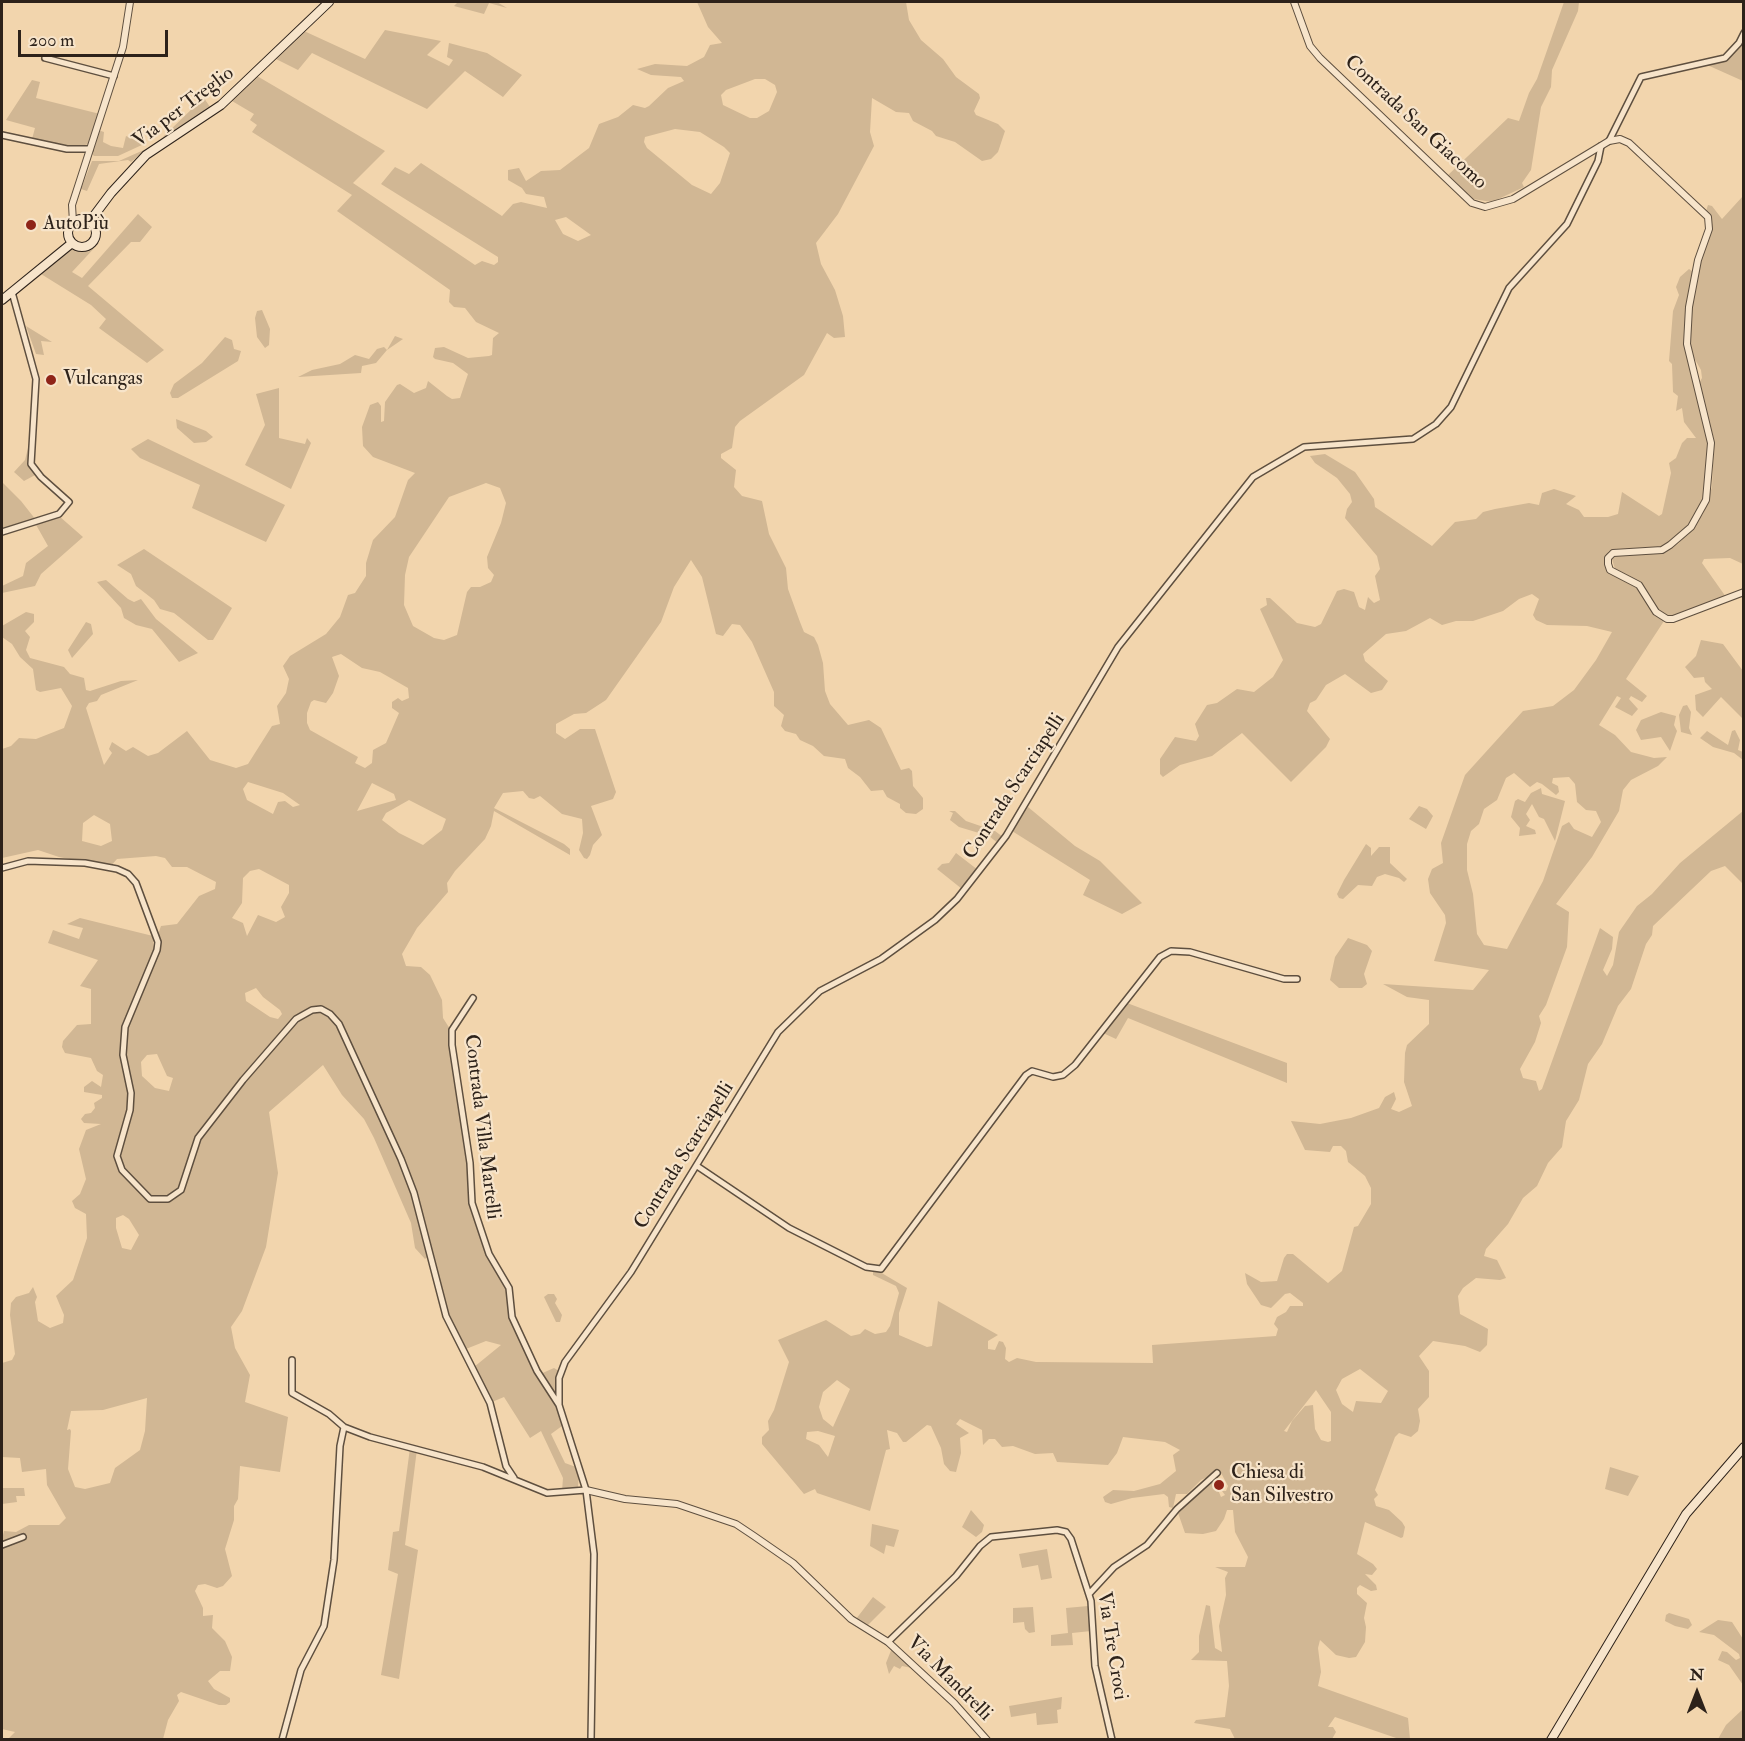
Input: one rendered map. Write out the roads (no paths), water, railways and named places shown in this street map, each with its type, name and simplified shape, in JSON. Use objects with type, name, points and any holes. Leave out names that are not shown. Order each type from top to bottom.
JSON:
[{"type":"main road","name":"Via per Treglio","points":[[90,221],[111,193],[146,155],[221,105],[329,2]]},
{"type":"main road","points":[[80,219],[90,221],[96,231],[92,243],[80,246],[72,243],[69,230],[74,222],[80,219]]},
{"type":"main road","points":[[2,300],[72,243]]},
{"type":"main road","points":[[1551,1740],[1686,1514],[1743,1447]]},
{"type":"street","points":[[74,222],[71,211],[123,47],[130,2]]},
{"type":"street","name":"Contrada San Giacomo","points":[[1294,2],[1310,46],[1320,58],[1472,203],[1485,207],[1513,199],[1609,141]]},
{"type":"street","points":[[1609,141],[1641,77],[1725,58],[1739,43],[1743,33]]},
{"type":"street","points":[[45,58],[114,76]]},
{"type":"street","points":[[2,135],[67,149],[90,149]]},
{"type":"street","points":[[1609,141],[1620,139],[1629,143],[1708,217],[1709,229],[1698,260],[1689,307],[1687,345],[1711,443],[1706,500],[1691,527],[1662,550],[1613,553],[1608,558],[1610,570],[1640,585],[1656,612],[1667,619],[1743,592]]},
{"type":"street","name":"Contrada Scarciapelli","points":[[559,1405],[559,1378],[565,1362],[631,1272],[778,1032],[820,991],[880,959],[945,911],[997,850],[1040,782],[1118,647],[1253,477],[1304,447],[1413,439],[1436,424],[1451,407],[1509,288],[1567,224],[1598,161],[1601,146]]},
{"type":"street","points":[[2,532],[59,514],[69,502],[31,464],[36,379],[12,292]]},
{"type":"street","points":[[2,868],[28,861],[85,863],[128,874],[136,884],[158,942],[157,950],[125,1027],[123,1055],[130,1093],[130,1110],[117,1156],[123,1170],[144,1196],[152,1200],[168,1199],[178,1193],[186,1180],[198,1138],[243,1080],[296,1019],[312,1010],[321,1009],[330,1014],[339,1024],[414,1192],[446,1316],[490,1403],[506,1466],[514,1478]]},
{"type":"street","points":[[697,1167],[789,1228],[866,1267],[880,1269],[1026,1075],[1032,1071],[1053,1077],[1063,1075],[1075,1065],[1160,957],[1171,951],[1190,952],[1284,979],[1297,979]]},
{"type":"street","name":"Contrada Villa Martelli","points":[[473,998],[452,1030],[472,1203],[486,1246],[509,1288],[512,1317],[521,1338],[537,1371],[559,1405],[566,1434],[586,1490],[594,1554],[591,1740]]},
{"type":"street","points":[[292,1360],[292,1393],[329,1413],[344,1427],[370,1437],[514,1478],[547,1493],[586,1490]]},
{"type":"street","points":[[282,1740],[301,1670],[324,1626],[334,1560],[340,1437],[344,1427]]},
{"type":"street","points":[[1089,1594],[1114,1567],[1147,1545],[1189,1498],[1217,1473]]},
{"type":"street","name":"Via Mandrelli","points":[[586,1490],[625,1499],[677,1504],[736,1524],[793,1563],[851,1619],[888,1642],[954,1703],[987,1740]]},
{"type":"street","name":"Via Tre Croci","points":[[888,1642],[956,1576],[980,1546],[992,1537],[1057,1530],[1066,1532],[1071,1539],[1089,1594],[1095,1666],[1112,1740]]},
{"type":"street","points":[[2,1545],[23,1538]]},
{"type":"place","name":"AutoPiù","points":[[31,225]]},
{"type":"place","name":"Vulcangas","points":[[51,380]]},
{"type":"place","name":"Chiesa di San Silvestro","points":[[1219,1485]]}]
